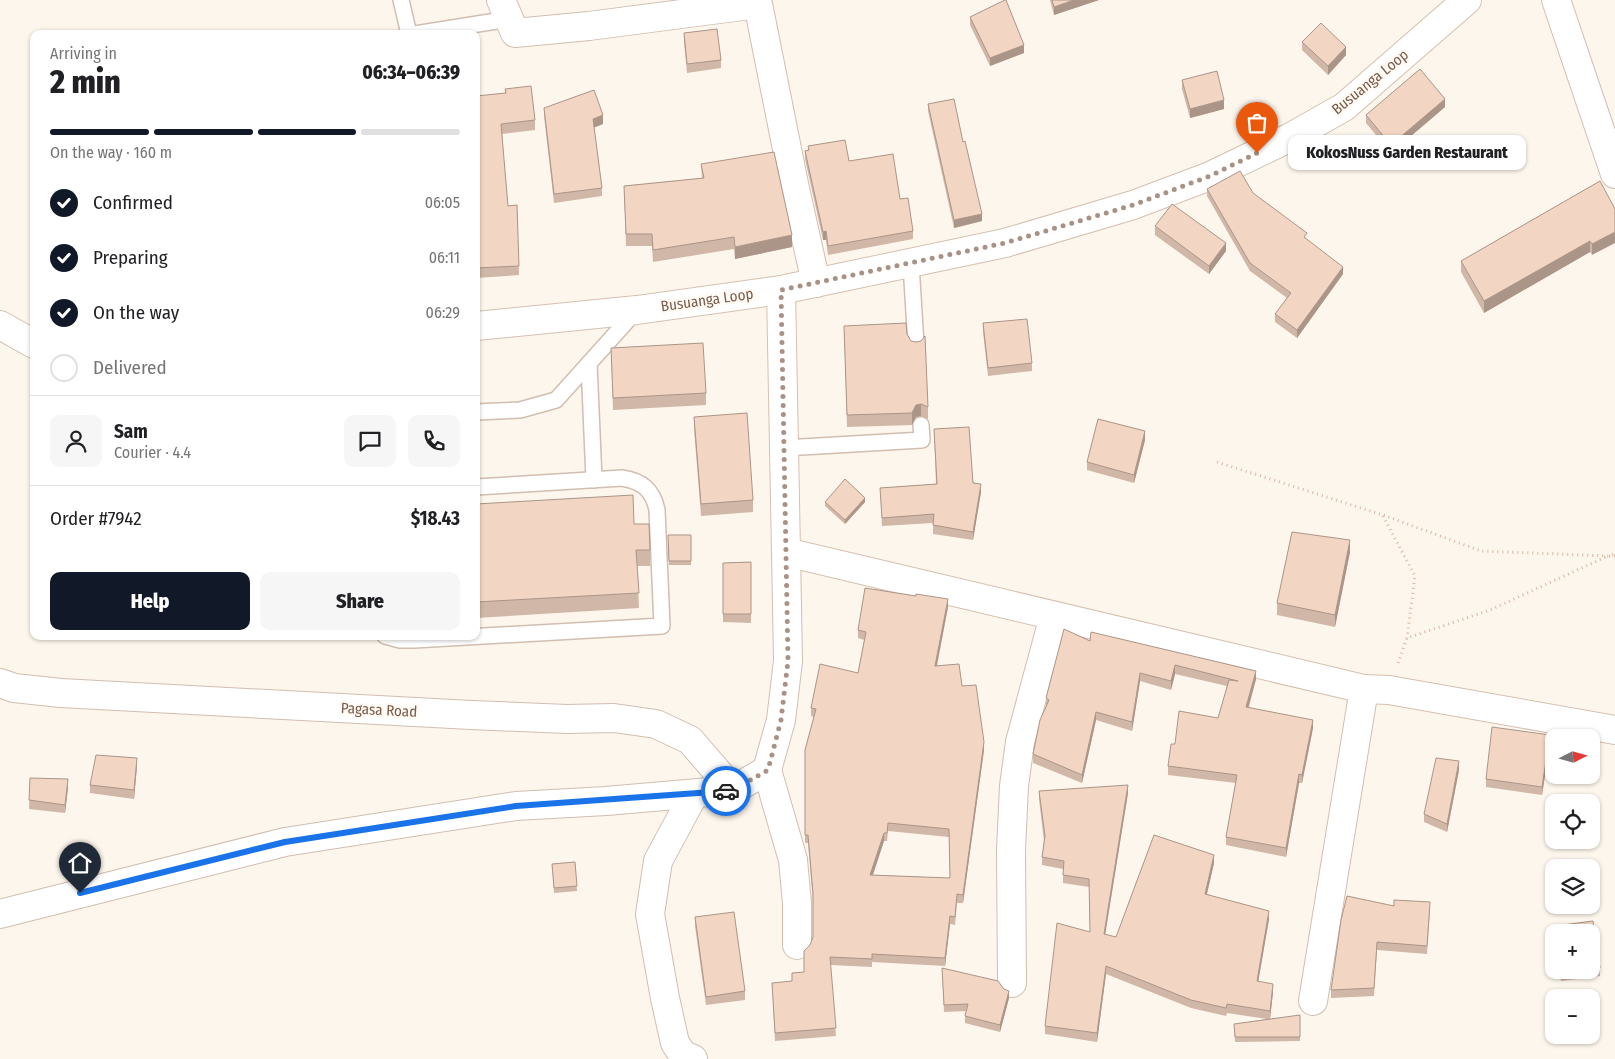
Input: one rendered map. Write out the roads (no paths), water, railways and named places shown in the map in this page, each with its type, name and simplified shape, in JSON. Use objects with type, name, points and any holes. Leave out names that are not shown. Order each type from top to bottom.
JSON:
[{"type":"street","name":"Busuanga Loop","points":[[480,326],[637,310],[781,290],[1005,243],[1133,205],[1210,176],[1289,138],[1344,107],[1467,0]]},
{"type":"street","points":[[1556,0],[1615,174]]},
{"type":"street","points":[[505,10],[515,32],[589,26],[758,4],[816,283]]},
{"type":"street","points":[[781,290],[788,661],[781,720],[768,770],[793,860],[797,945]]},
{"type":"street","points":[[0,325],[30,342]]},
{"type":"street","points":[[786,552],[1054,616],[1377,689],[1615,730]]},
{"type":"street","points":[[1012,983],[1011,850],[1014,786],[1020,742],[1054,616]]},
{"type":"street","name":"Pagasa Road","points":[[0,682],[14,688],[61,693],[471,715],[567,719],[614,718],[656,724],[690,740],[733,790]]},
{"type":"street","points":[[1314,1000],[1377,689]]},
{"type":"street","points":[[0,914],[285,842],[516,806],[733,790],[768,770]]},
{"type":"street","points":[[693,1059],[683,1055],[675,1043],[650,914],[658,862],[694,794]]},
{"type":"lane","points":[[401,0],[408,30]]},
{"type":"lane","points":[[430,30],[505,10]]},
{"type":"lane","points":[[911,264],[916,345]]},
{"type":"lane","points":[[480,412],[520,410],[556,400],[637,310]]},
{"type":"lane","points":[[589,363],[594,480]]},
{"type":"lane","points":[[784,448],[922,440],[921,425]]},
{"type":"lane","points":[[480,487],[622,478],[642,484],[650,491],[655,500],[657,510],[662,626],[480,636]]},
{"type":"lane","points":[[400,640],[414,640]]},
{"type":"place","name":"KokosNuss Garden Restaurant","points":[[1257,153]]}]
